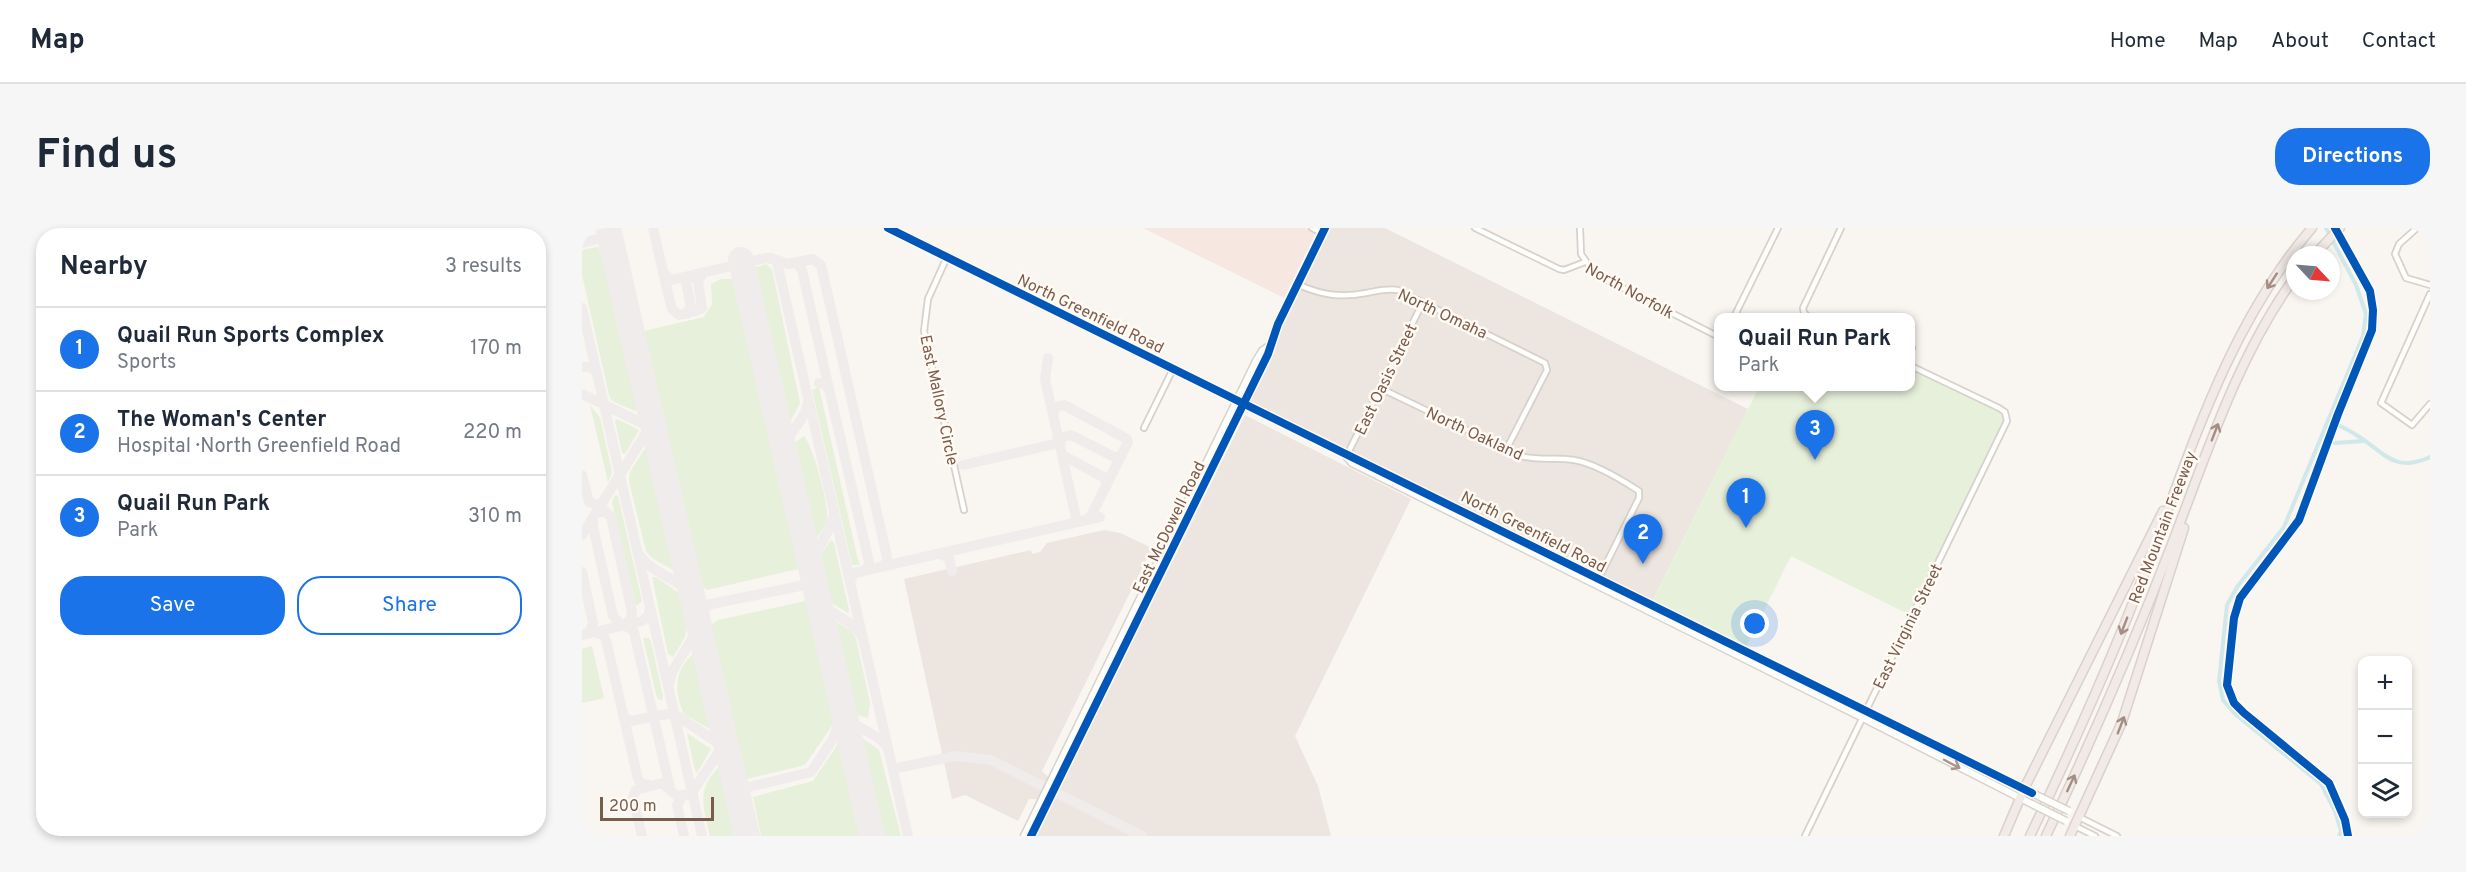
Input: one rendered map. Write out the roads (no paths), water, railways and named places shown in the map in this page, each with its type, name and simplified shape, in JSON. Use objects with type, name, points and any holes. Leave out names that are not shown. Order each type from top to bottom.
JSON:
[{"type":"highway","points":[[2323,243],[2333,228]]},
{"type":"highway","points":[[2320,246],[2340,228]]},
{"type":"highway","name":"Red Mountain Freeway","points":[[2030,836],[2110,663],[2205,414],[2230,355],[2256,305],[2282,265],[2310,231]]},
{"type":"highway","name":"Red Mountain Freeway","points":[[2046,836],[2117,682],[2243,364],[2265,322],[2286,290]]},
{"type":"highway","points":[[2004,836],[2147,544],[2205,414]]},
{"type":"highway","points":[[2070,836],[2075,826],[2075,815],[2127,708],[2187,517],[2194,487]]},
{"type":"main road","name":"North Greenfield Road","points":[[888,228],[1346,456],[1355,457],[1503,531],[1597,582]]},
{"type":"main road","name":"East McDowell Road","points":[[1024,836],[1240,402],[1268,354],[1269,346],[1297,284],[1324,231]]},
{"type":"main road","name":"North Greenfield Road","points":[[1346,456],[1352,463],[2075,815]]},
{"type":"main road","points":[[1468,520],[1503,531]]},
{"type":"main road","name":"East McDowell Road","points":[[1031,836],[1163,559]]},
{"type":"main road","name":"North Greenfield Road","points":[[1864,714],[2075,826]]},
{"type":"street","points":[[1312,228],[1324,231]]},
{"type":"street","name":"North Norfolk","points":[[1475,228],[1559,269],[1564,270],[1585,262],[1601,278],[1714,334]]},
{"type":"street","points":[[1580,228],[1579,244],[1585,262]]},
{"type":"street","points":[[1736,313],[1778,228]]},
{"type":"street","points":[[1805,313],[1806,300],[1841,228]]},
{"type":"street","points":[[2417,228],[2399,244],[2395,254],[2406,279],[2430,285]]},
{"type":"street","name":"East Mallory Circle","points":[[947,257],[928,299],[924,331],[964,510]]},
{"type":"street","name":"North Omaha","points":[[1297,284],[1313,292],[1335,296],[1393,289],[1545,363],[1547,367],[1506,450]]},
{"type":"street","points":[[2430,294],[2381,403],[2412,425],[2430,404]]},
{"type":"street","name":"East Oasis Street","points":[[1346,456],[1423,302]]},
{"type":"street","name":"East Virginia Street","points":[[1805,836],[2007,416],[1999,408],[1915,368]]},
{"type":"street","points":[[1144,428],[1173,369]]},
{"type":"street","name":"North Oakland","points":[[1380,388],[1506,450],[1532,459],[1562,459],[1589,464],[1638,491],[1639,498],[1597,582]]},
{"type":"street","name":"North Greenfield Road","points":[[2075,815],[2116,836]]},
{"type":"street","name":"North Greenfield Road","points":[[2075,826],[2095,836]]},
{"type":"waterway","points":[[2326,228],[2356,285],[2366,314],[2363,336],[2284,527],[2237,587],[2227,605],[2219,681],[2223,700],[2235,714],[2321,784],[2335,811],[2341,831],[2339,836]]},
{"type":"waterway","points":[[2328,420],[2399,462],[2408,463],[2430,457]]},
{"type":"waterway","points":[[2335,443],[2363,441]]},
{"type":"place","name":"Quail Run Park","points":[[1815,460]]},
{"type":"place","name":"Quail Run Sports Complex","points":[[1746,528]]},
{"type":"place","name":"The Woman's Center","points":[[1643,564]]}]
